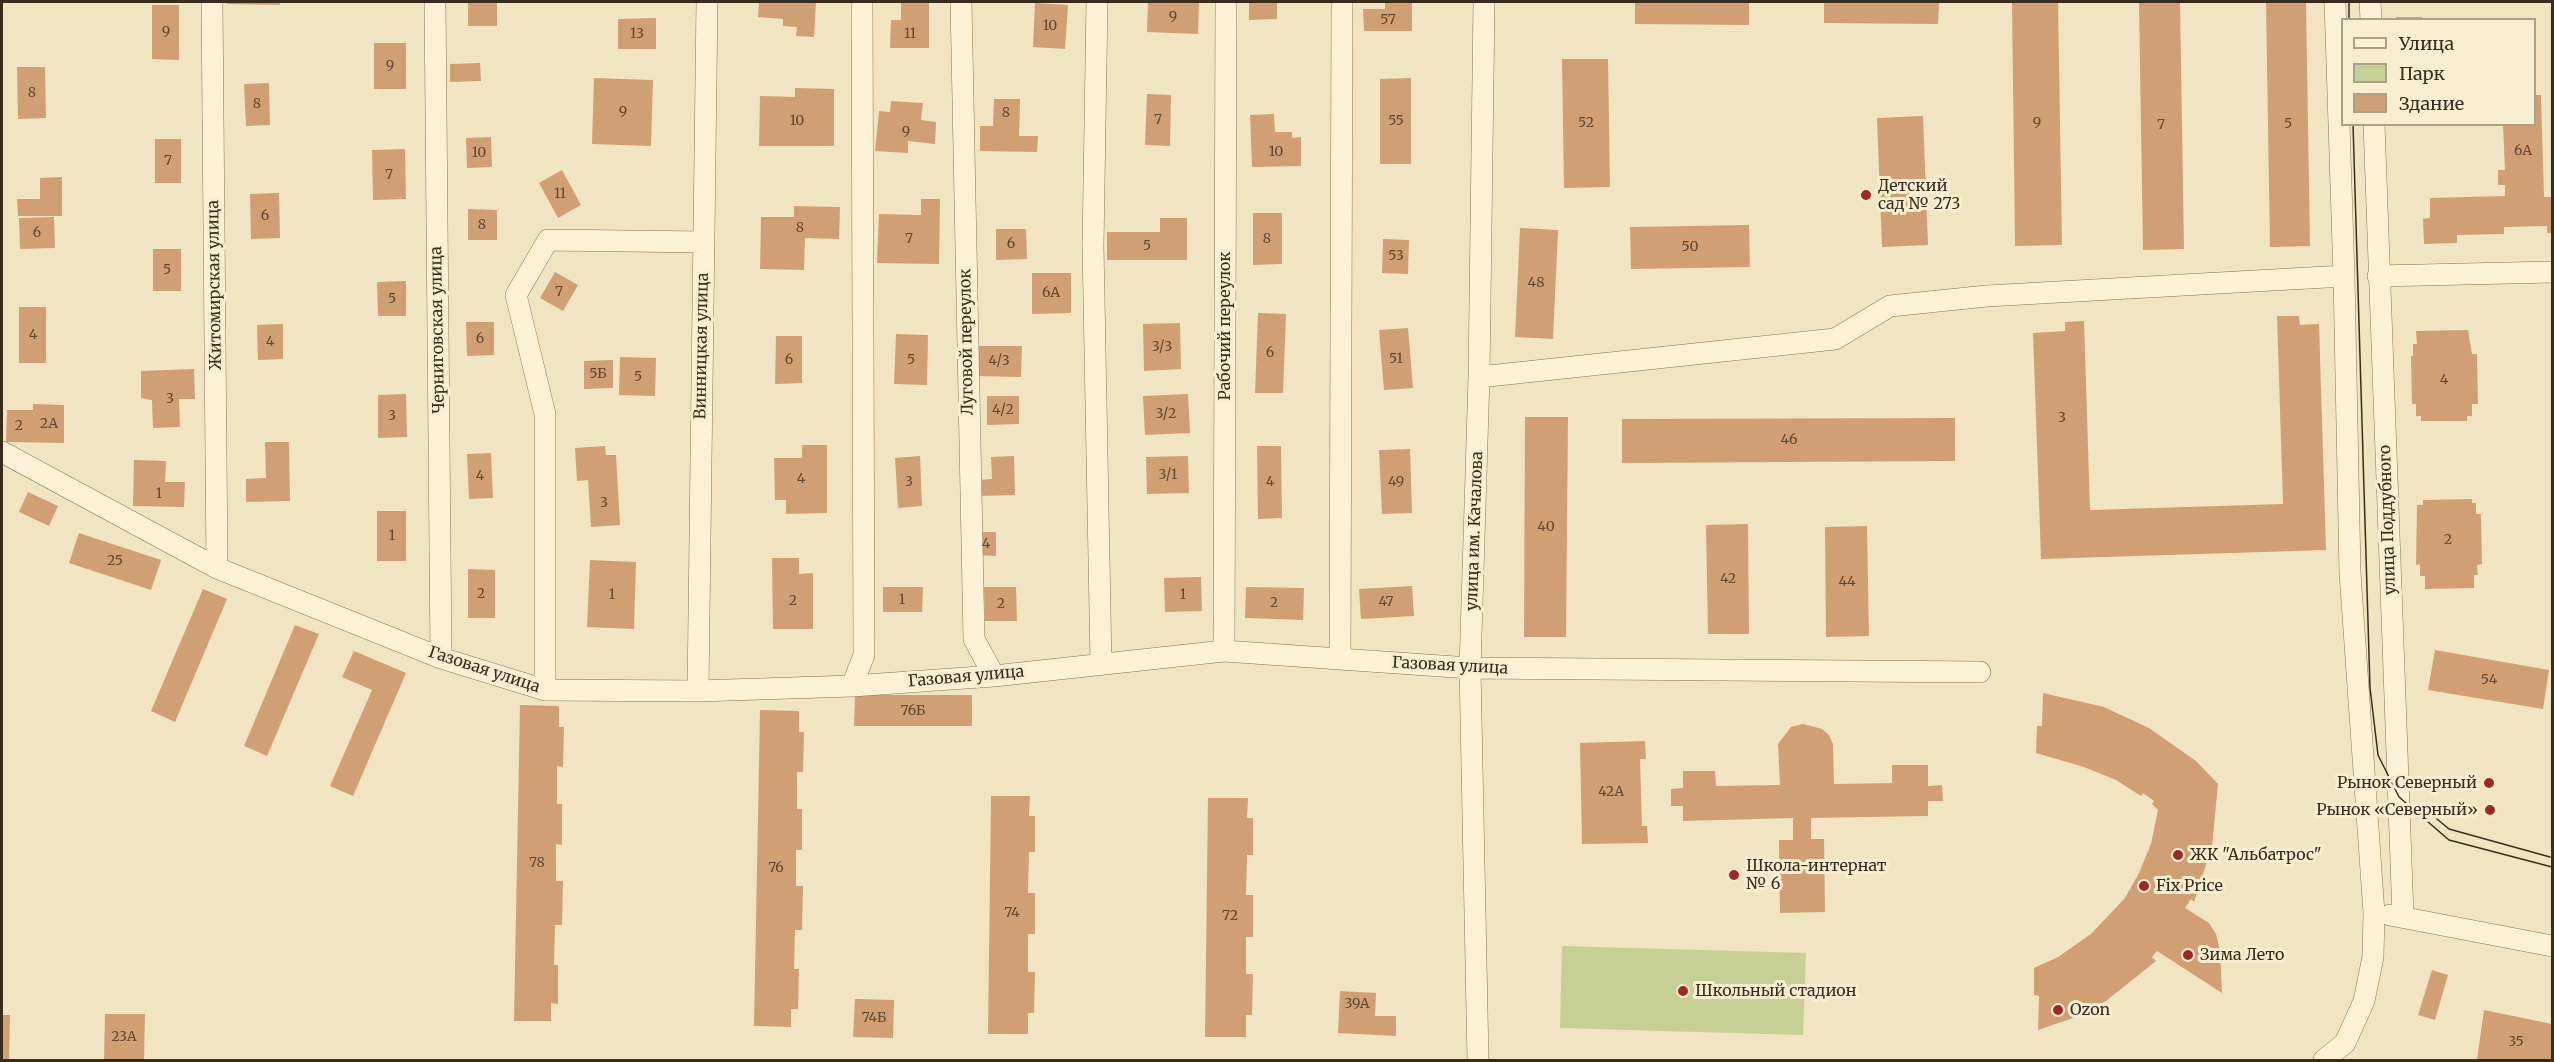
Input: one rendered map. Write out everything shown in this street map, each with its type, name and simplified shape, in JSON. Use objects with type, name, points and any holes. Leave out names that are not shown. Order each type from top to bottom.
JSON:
[{"type":"street","name":"Житомирская улица","points":[[212,2],[217,568]]},
{"type":"street","name":"Черниговская улица","points":[[435,2],[441,658]]},
{"type":"street","name":"Винницкая улица","points":[[698,691],[707,2]]},
{"type":"street","points":[[852,686],[864,655],[862,2]]},
{"type":"street","name":"Луговой переулок","points":[[961,2],[974,639],[994,676]]},
{"type":"street","points":[[1097,2],[1093,246],[1101,664]]},
{"type":"street","name":"Рабочий переулок","points":[[1224,651],[1226,2]]},
{"type":"street","points":[[1340,659],[1342,2]]},
{"type":"street","name":"улица им. Качалова","points":[[1478,1060],[1470,668],[1479,377],[1484,2]]},
{"type":"street","points":[[2324,1060],[2345,1043],[2364,1001],[2373,957],[2374,913],[2350,573],[2344,276],[2335,2]]},
{"type":"street","points":[[2370,2],[2371,18]]},
{"type":"street","name":"улица Поддубного","points":[[2374,126],[2403,916]]},
{"type":"street","points":[[545,690],[545,414],[516,295],[548,240],[704,242]]},
{"type":"street","points":[[2378,276],[2553,272]]},
{"type":"street","points":[[1479,377],[1835,339],[1890,306],[1987,296],[2344,276]]},
{"type":"street","name":"Газовая улица","points":[[2,452],[217,568],[441,658],[545,690],[698,691],[852,686],[994,676],[1224,651],[1470,668],[1980,672]]},
{"type":"street","points":[[2374,913],[2403,916],[2553,946]]},
{"type":"green space","name":"Школьный стадион","points":[[1562,946],[1806,953],[1803,1035],[1560,1028]]},
{"type":"building","points":[[227,2],[280,2],[280,5],[227,4]]},
{"type":"building","points":[[468,2],[497,2],[497,26],[468,26]]},
{"type":"building","points":[[759,2],[816,2],[814,37],[796,36],[797,27],[783,26],[783,19],[758,17]]},
{"type":"building","points":[[901,2],[929,2],[929,48],[890,48],[891,20],[901,20]]},
{"type":"building","points":[[1148,2],[1199,2],[1198,34],[1147,32]]},
{"type":"building","points":[[1249,2],[1277,2],[1277,19],[1249,20]]},
{"type":"building","points":[[1385,2],[1412,2],[1412,31],[1364,31],[1363,9],[1385,9]]},
{"type":"building","points":[[1635,2],[1749,2],[1749,25],[1635,24]]},
{"type":"building","points":[[1824,2],[1939,2],[1938,24],[1824,23]]},
{"type":"building","points":[[2012,2],[2058,2],[2062,245],[2015,246]]},
{"type":"building","points":[[2139,2],[2180,2],[2184,249],[2143,250]]},
{"type":"building","points":[[2266,2],[2306,2],[2310,246],[2270,247]]},
{"type":"building","points":[[1035,3],[1068,5],[1065,49],[1033,47]]},
{"type":"building","points":[[152,5],[179,5],[179,60],[152,59]]},
{"type":"building","points":[[2396,17],[2422,17],[2422,18]]},
{"type":"building","points":[[656,18],[656,49],[618,49],[618,19]]},
{"type":"building","points":[[374,43],[406,43],[406,89],[374,89]]},
{"type":"building","points":[[1562,59],[1608,59],[1610,187],[1564,188]]},
{"type":"building","points":[[480,63],[481,81],[450,82],[450,64]]},
{"type":"building","points":[[17,67],[45,67],[46,118],[18,119]]},
{"type":"building","points":[[594,78],[653,80],[651,146],[592,144]]},
{"type":"building","points":[[1411,78],[1411,164],[1380,164],[1380,79]]},
{"type":"building","points":[[269,83],[270,125],[246,126],[244,84]]},
{"type":"building","points":[[795,88],[834,89],[834,146],[759,146],[760,96],[795,97]]},
{"type":"building","points":[[1147,94],[1171,95],[1170,146],[1145,145]]},
{"type":"building","points":[[2536,95],[2541,95],[2544,197],[2552,197],[2552,233],[2547,233],[2547,226],[2504,227],[2504,234],[2457,235],[2457,243],[2424,244],[2423,219],[2430,218],[2430,198],[2505,196],[2505,185],[2498,185],[2498,170],[2505,170],[2503,126],[2536,126]]},
{"type":"building","points":[[994,99],[1020,99],[1019,136],[1038,136],[1037,152],[980,151],[980,126],[993,126]]},
{"type":"building","points":[[891,101],[923,103],[921,120],[936,122],[935,144],[908,141],[908,153],[875,151],[879,111],[890,112]]},
{"type":"building","points":[[1274,114],[1275,132],[1292,132],[1292,138],[1301,137],[1301,166],[1252,167],[1250,115]]},
{"type":"building","points":[[1923,116],[1928,245],[1882,247],[1877,118]]},
{"type":"building","points":[[491,137],[492,167],[467,168],[466,138]]},
{"type":"building","points":[[155,139],[181,139],[181,183],[155,183]]},
{"type":"building","points":[[405,149],[406,199],[373,200],[372,150]]},
{"type":"building","points":[[562,170],[581,205],[558,218],[539,183]]},
{"type":"building","points":[[62,177],[62,216],[18,216],[17,199],[40,199],[40,178]]},
{"type":"building","points":[[279,193],[280,238],[251,239],[250,194]]},
{"type":"building","points":[[921,199],[940,199],[939,264],[877,263],[879,214],[921,215]]},
{"type":"building","points":[[794,206],[840,207],[839,239],[805,238],[804,270],[760,269],[761,217],[794,217]]},
{"type":"building","points":[[468,209],[497,210],[497,240],[468,240]]},
{"type":"building","points":[[1253,213],[1282,213],[1282,264],[1253,265]]},
{"type":"building","points":[[54,217],[55,248],[20,249],[19,218]]},
{"type":"building","points":[[1160,218],[1187,218],[1187,260],[1107,260],[1107,232],[1160,232]]},
{"type":"building","points":[[1749,225],[1750,267],[1631,269],[1630,227]]},
{"type":"building","points":[[1520,228],[1558,230],[1553,339],[1515,337]]},
{"type":"building","points":[[996,229],[1026,229],[1027,259],[996,260]]},
{"type":"building","points":[[1383,239],[1409,240],[1408,274],[1382,273]]},
{"type":"building","points":[[153,249],[181,249],[181,291],[153,291]]},
{"type":"building","points":[[555,272],[578,285],[563,311],[540,298]]},
{"type":"building","points":[[1032,273],[1071,273],[1071,313],[1032,314]]},
{"type":"building","points":[[406,281],[406,316],[378,316],[377,282]]},
{"type":"building","points":[[19,307],[46,307],[46,363],[19,363]]},
{"type":"building","points":[[1258,313],[1286,314],[1283,393],[1255,393]]},
{"type":"building","points":[[2277,316],[2299,316],[2300,325],[2319,324],[2326,550],[2041,559],[2033,333],[2065,331],[2065,322],[2084,321],[2090,510],[2283,504]]},
{"type":"building","points":[[466,322],[494,322],[494,355],[467,356]]},
{"type":"building","points":[[1180,323],[1181,369],[1144,371],[1143,324]]},
{"type":"building","points":[[283,324],[283,359],[258,360],[257,325]]},
{"type":"building","points":[[1408,328],[1413,388],[1384,390],[1379,330]]},
{"type":"building","points":[[2468,330],[2472,354],[2477,354],[2478,404],[2472,404],[2472,416],[2467,416],[2467,421],[2421,421],[2421,416],[2416,416],[2416,404],[2412,404],[2411,356],[2413,356],[2413,344],[2417,344],[2416,331]]},
{"type":"building","points":[[896,334],[928,335],[927,385],[894,384]]},
{"type":"building","points":[[776,336],[802,336],[802,383],[775,384]]},
{"type":"building","points":[[976,346],[1022,346],[1021,377],[976,376]]},
{"type":"building","points":[[620,357],[656,358],[655,396],[619,395]]},
{"type":"building","points":[[613,360],[613,388],[584,389],[584,361]]},
{"type":"building","points":[[194,369],[195,399],[179,399],[180,427],[153,428],[152,400],[141,398],[141,371]]},
{"type":"building","points":[[406,394],[407,437],[378,438],[378,395]]},
{"type":"building","points":[[1188,394],[1190,433],[1145,435],[1143,396]]},
{"type":"building","points":[[987,396],[1019,396],[1019,424],[987,425]]},
{"type":"building","points":[[33,404],[64,405],[64,443],[6,442],[7,410],[33,410]]},
{"type":"building","points":[[1525,417],[1568,417],[1566,637],[1524,637]]},
{"type":"building","points":[[1955,418],[1955,461],[1622,463],[1622,419]]},
{"type":"building","points":[[265,442],[289,442],[290,501],[246,502],[246,479],[266,478]]},
{"type":"building","points":[[802,445],[827,445],[827,513],[786,514],[786,500],[775,500],[774,458],[802,458]]},
{"type":"building","points":[[605,446],[606,455],[616,455],[620,525],[591,527],[588,480],[577,481],[575,448]]},
{"type":"building","points":[[1257,446],[1281,446],[1282,518],[1258,519]]},
{"type":"building","points":[[1410,449],[1412,513],[1382,514],[1379,450]]},
{"type":"building","points":[[491,453],[493,498],[469,499],[467,454]]},
{"type":"building","points":[[920,456],[922,506],[898,508],[895,458]]},
{"type":"building","points":[[1014,456],[1015,495],[977,496],[977,480],[992,479],[991,457]]},
{"type":"building","points":[[1188,456],[1189,493],[1147,494],[1146,457]]},
{"type":"building","points":[[134,460],[166,461],[165,482],[185,482],[184,507],[133,506]]},
{"type":"building","points":[[28,492],[58,506],[49,526],[19,512]]},
{"type":"building","points":[[2472,499],[2472,503],[2476,503],[2476,514],[2481,514],[2482,564],[2477,565],[2478,575],[2474,575],[2474,588],[2425,589],[2425,576],[2420,576],[2420,564],[2416,565],[2417,505],[2423,505],[2423,500]]},
{"type":"building","points":[[377,511],[406,511],[406,561],[377,561]]},
{"type":"building","points":[[1748,524],[1749,634],[1708,634],[1706,525]]},
{"type":"building","points":[[1867,526],[1869,636],[1826,637],[1825,527]]},
{"type":"building","points":[[976,532],[996,532],[996,556],[976,555]]},
{"type":"building","points":[[79,533],[161,560],[151,590],[69,563]]},
{"type":"building","points":[[772,558],[799,558],[799,574],[813,573],[813,629],[773,629]]},
{"type":"building","points":[[590,560],[636,562],[634,629],[587,627]]},
{"type":"building","points":[[468,569],[495,570],[495,618],[468,618]]},
{"type":"building","points":[[1201,577],[1202,611],[1165,612],[1164,578]]},
{"type":"building","points":[[1412,586],[1414,616],[1361,619],[1359,589]]},
{"type":"building","points":[[883,587],[923,587],[922,612],[883,612]]},
{"type":"building","points":[[984,587],[1016,587],[1017,621],[985,621]]},
{"type":"building","points":[[1246,587],[1304,588],[1303,620],[1245,618]]},
{"type":"building","points":[[203,589],[227,599],[175,722],[151,711]]},
{"type":"building","points":[[295,625],[319,634],[267,756],[244,746]]},
{"type":"building","points":[[2435,650],[2549,670],[2543,709],[2428,690]]},
{"type":"building","points":[[354,651],[406,673],[353,796],[330,786],[372,690],[342,677]]},
{"type":"building","name":"ЖК \"Альбатрос\"","points":[[2043,693],[2104,707],[2149,728],[2196,761],[2218,784],[2212,846],[2194,902],[2191,899],[2185,908],[2209,923],[2216,934],[2220,951],[2222,993],[2157,951],[2152,957],[2156,961],[2106,1001],[2076,1017],[2038,1030],[2039,996],[2034,995],[2034,968],[2058,957],[2091,934],[2125,898],[2151,844],[2158,810],[2152,804],[2154,801],[2143,793],[2141,796],[2116,780],[2084,767],[2036,753],[2037,726],[2042,726]]},
{"type":"building","points":[[855,695],[972,695],[972,726],[854,726]]},
{"type":"building","points":[[520,705],[559,706],[559,727],[564,727],[563,767],[557,766],[557,804],[562,804],[562,845],[556,844],[556,881],[563,881],[562,925],[555,925],[554,965],[558,965],[558,1004],[551,1003],[551,1021],[514,1021]]},
{"type":"building","points":[[760,710],[799,711],[799,732],[804,732],[803,772],[797,772],[797,809],[802,809],[802,850],[796,850],[796,886],[803,886],[802,930],[795,930],[794,969],[799,969],[798,1009],[791,1009],[791,1027],[754,1026]]},
{"type":"building","points":[[1803,724],[1822,729],[1829,735],[1833,744],[1834,784],[1892,783],[1892,765],[1928,765],[1928,786],[1942,785],[1943,801],[1928,801],[1928,816],[1811,818],[1811,839],[1824,839],[1825,912],[1780,913],[1779,840],[1793,840],[1793,818],[1683,821],[1683,806],[1671,806],[1671,789],[1683,788],[1683,771],[1715,771],[1716,786],[1780,785],[1778,744],[1791,727]]},
{"type":"building","points":[[1645,741],[1646,759],[1640,759],[1642,826],[1647,826],[1648,843],[1582,844],[1580,743]]},
{"type":"building","points":[[991,796],[1030,796],[1029,816],[1035,816],[1035,852],[1029,852],[1028,893],[1035,893],[1035,934],[1028,934],[1028,972],[1035,972],[1034,1013],[1028,1013],[1028,1034],[988,1034]]},
{"type":"building","points":[[1208,798],[1248,798],[1247,818],[1253,818],[1253,855],[1247,855],[1246,895],[1253,895],[1253,937],[1246,937],[1246,974],[1253,974],[1252,1015],[1246,1015],[1246,1037],[1205,1037]]},
{"type":"building","points":[[2432,970],[2448,975],[2435,1020],[2418,1015]]},
{"type":"building","points":[[1340,991],[1376,993],[1375,1016],[1396,1016],[1396,1036],[1338,1033]]},
{"type":"building","points":[[855,999],[894,1000],[893,1038],[853,1037]]},
{"type":"building","points":[[2484,1010],[2552,1024],[2552,1060],[2477,1060]]},
{"type":"building","points":[[105,1014],[145,1014],[144,1060],[104,1060]]},
{"type":"building","points":[[2,1015],[10,1015],[9,1060],[2,1060]]},
{"type":"tram line","points":[[2349,2],[2349,18]]},
{"type":"tram line","points":[[2353,126],[2370,688],[2378,755],[2399,797],[2449,840],[2552,867]]},
{"type":"tram line","points":[[2437,819],[2449,829],[2550,857]]},
{"type":"place","name":"Детский сад № 273","points":[[1866,195]]},
{"type":"place","name":"Рынок Северный","points":[[2489,783]]},
{"type":"place","name":"Рынок «Северный»","points":[[2490,810]]},
{"type":"place","name":"ЖК \"Альбатрос\"","points":[[2178,855]]},
{"type":"place","name":"Школа-интернат № 6","points":[[1734,875]]},
{"type":"place","name":"Fix Price","points":[[2144,886]]},
{"type":"place","name":"Зима Лето","points":[[2188,955]]},
{"type":"place","name":"Школьный стадион","points":[[1683,991]]},
{"type":"place","name":"Ozon","points":[[2058,1010]]}]
